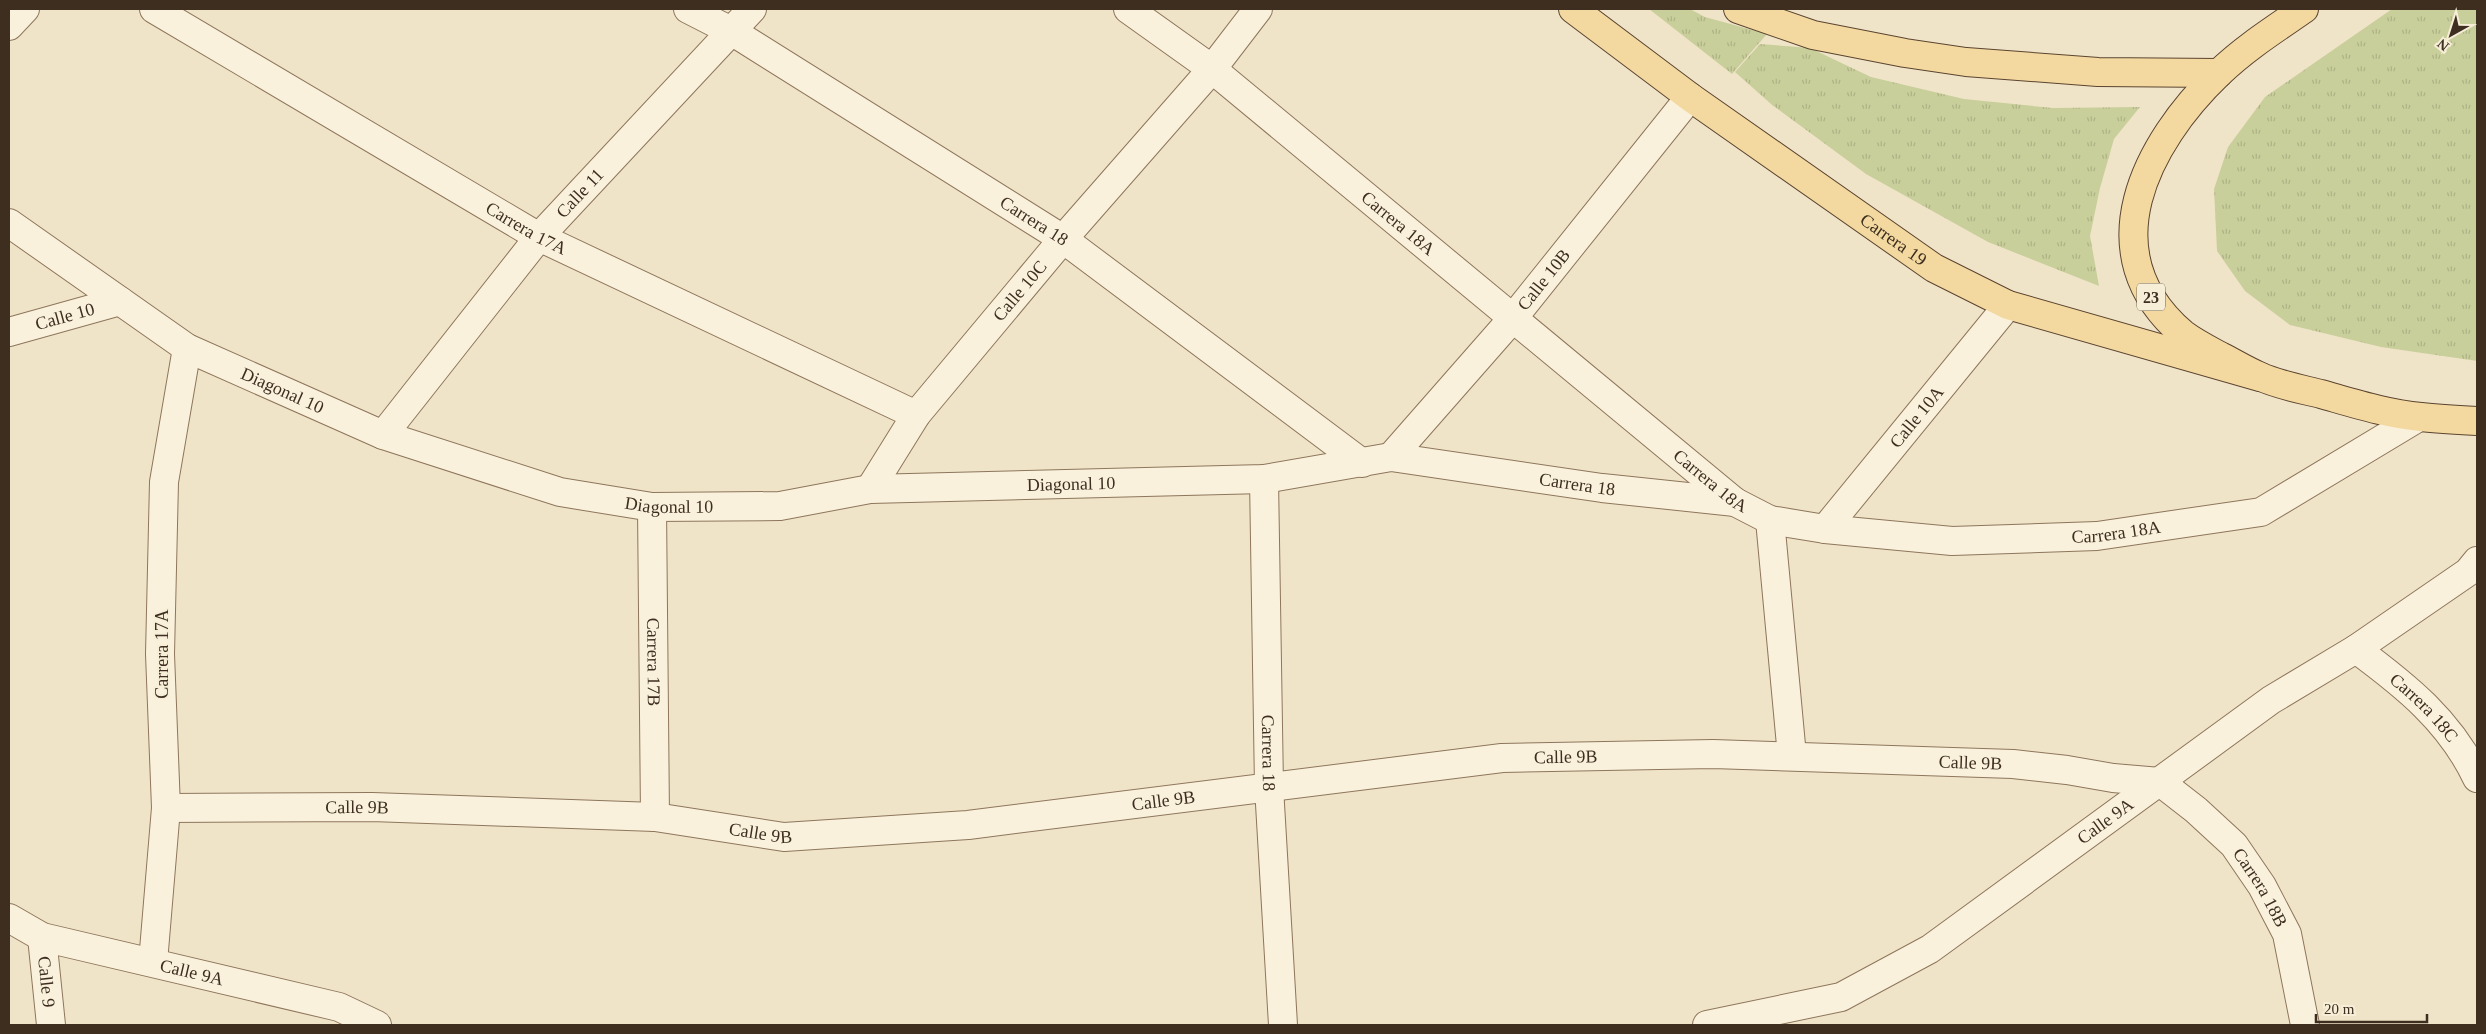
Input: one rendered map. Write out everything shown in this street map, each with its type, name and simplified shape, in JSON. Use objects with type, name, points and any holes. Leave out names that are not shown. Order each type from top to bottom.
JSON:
[{"type":"main road","name":"Carrera 19","points":[[1573,9],[1690,97],[1934,268],[2008,305],[2260,377]]},
{"type":"main road","points":[[1738,9],[1813,35],[1904,53],[1966,62],[2098,72],[2219,73]]},
{"type":"main road","name":"23","points":[[2304,9],[2239,55],[2219,73],[2194,100],[2160,146],[2146,175],[2138,200],[2134,223],[2133,249],[2139,273],[2151,298],[2184,335],[2260,377],[2355,403],[2419,417],[2477,421]]},
{"type":"street","points":[[9,26],[24,9]]},
{"type":"street","name":"Carrera 17A","points":[[154,9],[539,237],[916,415]]},
{"type":"street","name":"Carrera 18","points":[[688,9],[732,32],[1063,239],[1362,463]]},
{"type":"street","name":"Calle 11","points":[[383,435],[539,237],[752,9]]},
{"type":"street","name":"Carrera 18A","points":[[1128,9],[1212,69],[1735,502],[1770,520],[1825,529],[1952,541],[2097,536],[2261,512],[2419,417]]},
{"type":"street","name":"Calle 10C","points":[[870,489],[916,415],[1063,239],[1212,69],[1258,9]]},
{"type":"street","name":"Calle 10B","points":[[1391,457],[1513,318],[1690,97]]},
{"type":"street","name":"Diagonal 10","points":[[9,223],[187,348],[383,435],[560,492],[652,507],[780,506],[870,489],[1264,479],[1391,457]]},
{"type":"street","name":"Calle 10","points":[[9,332],[120,301]]},
{"type":"street","name":"Calle 10A","points":[[1825,529],[2008,305]]},
{"type":"street","name":"Carrera 17A","points":[[154,962],[166,808],[160,654],[164,482],[187,348]]},
{"type":"street","name":"Carrera 18","points":[[1391,457],[1602,488],[1735,502]]},
{"type":"street","name":"Carrera 18","points":[[1264,479],[1270,787],[1283,1025]]},
{"type":"street","name":"Carrera 17B","points":[[652,507],[655,817]]},
{"type":"street","points":[[1770,520],[1792,756]]},
{"type":"street","name":"Calle 9A","points":[[1707,1025],[1841,997],[1930,949],[2271,700],[2356,649],[2468,572],[2477,561]]},
{"type":"street","name":"Carrera 18C","points":[[2356,649],[2402,683],[2440,720],[2477,778]]},
{"type":"street","name":"Calle 9B","points":[[166,808],[372,807],[655,817],[784,837],[968,825],[1502,758],[1713,754],[2013,764],[2068,770],[2113,778],[2160,782]]},
{"type":"street","name":"Carrera 18B","points":[[2160,782],[2196,810],[2234,845],[2262,886],[2286,934],[2305,1025]]},
{"type":"street","name":"Calle 9A","points":[[9,918],[42,938],[154,962],[339,1007],[377,1025]]},
{"type":"street","name":"Calle 9","points":[[42,938],[51,1025]]},
{"type":"green space","points":[[1649,9],[1690,9],[1705,17],[1767,34],[1732,74]]},
{"type":"green space","points":[[2392,9],[2477,9],[2477,361],[2381,347],[2290,325],[2245,291],[2217,251],[2214,189],[2228,147],[2265,97]]},
{"type":"green space","points":[[1760,44],[1810,48],[1871,77],[1964,99],[2053,108],[2140,107],[2114,139],[2100,188],[2090,236],[2099,286],[1988,242],[1866,174],[1771,104],[1735,72]]}]
